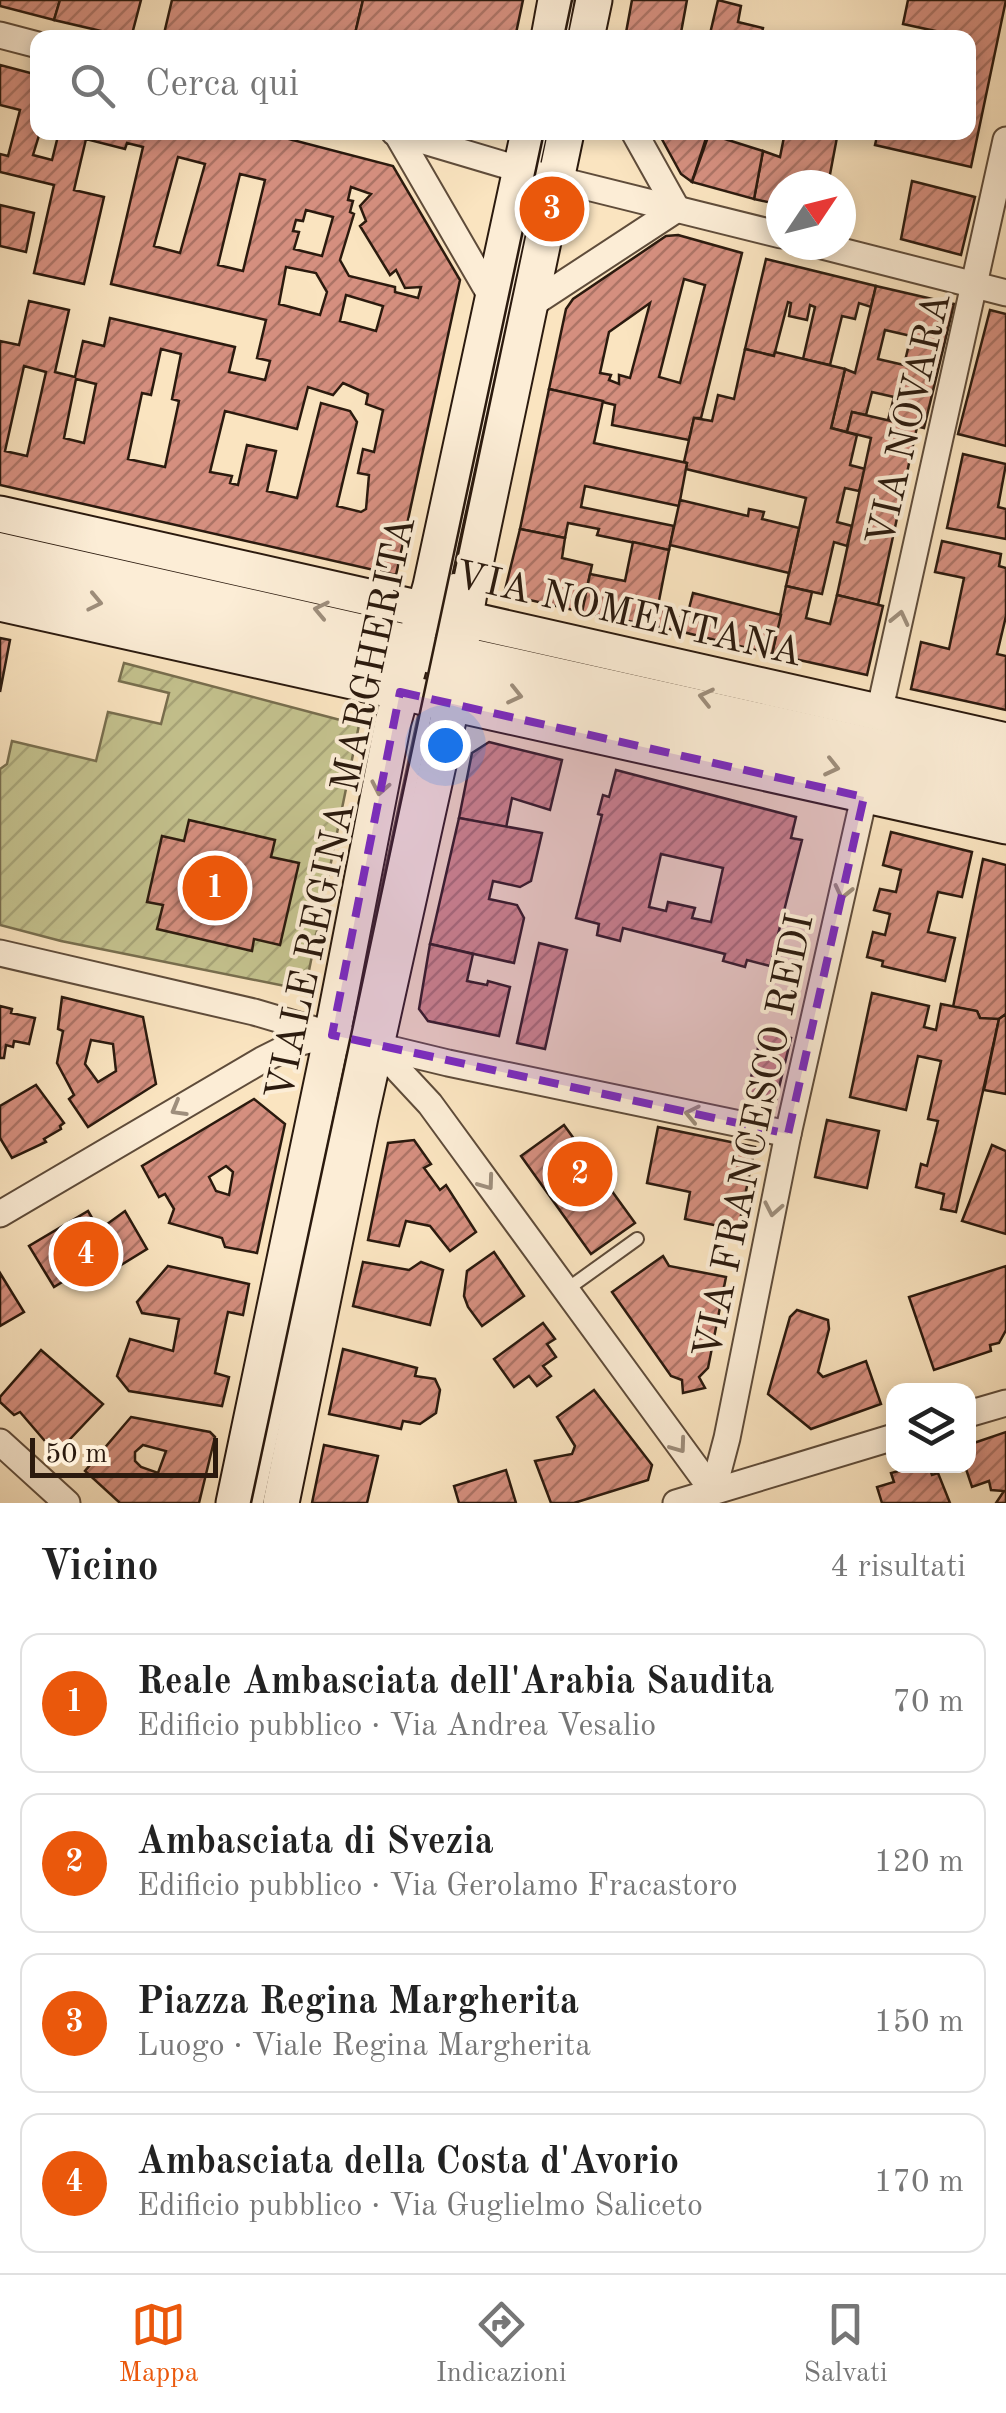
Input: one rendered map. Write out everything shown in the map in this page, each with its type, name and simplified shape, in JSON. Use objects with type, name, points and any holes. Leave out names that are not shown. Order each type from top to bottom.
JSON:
[{"type":"main road","points":[[550,30],[556,0]]},
{"type":"main road","points":[[588,30],[594,0]]},
{"type":"main road","name":"VIALE REGINA MARGHERITA","points":[[281,1503],[354,1041],[436,657],[492,298],[538,168],[560,140]]},
{"type":"main road","name":"VIALE REGINA MARGHERITA","points":[[234,1503],[354,1041],[436,657],[529,306],[538,168]]},
{"type":"main road","name":"VIA NOMENTANA","points":[[0,514],[864,797],[1006,826]]},
{"type":"main road","name":"VIA NOMENTANA","points":[[0,558],[1006,785]]},
{"type":"main road","name":"VIA NOMENTANA","points":[[0,603],[879,713],[1006,741]]},
{"type":"street","points":[[0,35],[30,43]]},
{"type":"street","points":[[407,140],[492,298]]},
{"type":"street","points":[[428,140],[766,232]]},
{"type":"street","points":[[638,140],[677,209]]},
{"type":"street","name":"VIA NOVARA","points":[[879,713],[1006,140]]},
{"type":"street","points":[[529,306],[677,209]]},
{"type":"street","points":[[856,255],[1006,293]]},
{"type":"street","name":"VIA FRANCESCO REDI","points":[[713,1491],[864,797]]},
{"type":"street","points":[[0,953],[264,1014],[448,1063],[788,1134]]},
{"type":"street","points":[[0,1214],[296,1043],[354,1041],[430,1104],[713,1491]]},
{"type":"street","points":[[430,1104],[448,1063]]},
{"type":"street","points":[[976,1412],[1006,1403]]},
{"type":"street","points":[[676,1503],[886,1439]]},
{"type":"street","points":[[0,1442],[67,1503]]},
{"type":"lane","name":"VIA NOMENTANA","points":[[0,540],[1006,806]]},
{"type":"lane","name":"VIALE REGINA MARGHERITA","points":[[436,657],[456,570]]},
{"type":"lane","name":"VIA NOMENTANA","points":[[0,580],[1006,764]]},
{"type":"lane","name":"VIALE REGINA MARGHERITA","points":[[256,1503],[354,1041]]},
{"type":"lane","points":[[565,1290],[637,1239]]},
{"type":"highlighted area","points":[[400,692],[864,797],[788,1134],[332,1035]]},
{"type":"shaded area","points":[[124,663],[359,725],[305,990],[0,925],[0,769],[7,764],[12,741],[96,761],[108,712],[161,724],[169,693],[119,681]]},
{"type":"building","points":[[0,0],[60,0],[54,20],[0,6]]},
{"type":"building","points":[[60,0],[141,0],[133,30],[97,30],[54,20]]},
{"type":"building","points":[[172,0],[363,0],[356,30],[165,30]]},
{"type":"building","points":[[363,0],[523,0],[517,30],[356,30]]},
{"type":"building","points":[[632,0],[687,0],[681,30],[626,30]]},
{"type":"building","points":[[718,0],[741,6],[738,22],[763,28],[763,30],[711,30]]},
{"type":"building","points":[[908,0],[1006,0],[971,167],[875,145],[876,140],[976,140],[976,30],[931,30],[903,24]]},
{"type":"building","points":[[0,65],[30,73],[30,140],[38,140],[33,155],[52,160],[57,140],[86,140],[74,190],[104,197],[84,284],[34,273],[54,185],[0,172],[0,154],[8,156],[20,110],[0,105]]},
{"type":"building","points":[[90,140],[293,140],[393,166],[460,280],[396,575],[0,485],[0,341],[19,345],[29,301],[69,310],[55,372],[75,377],[83,341],[104,346],[110,318],[235,347],[229,372],[265,380],[270,361],[257,358],[266,320],[111,284],[143,147],[127,143],[125,149]],"holes":[[[178,157],[205,164],[180,253],[154,246]],[[240,174],[265,180],[243,271],[218,265]],[[351,187],[371,194],[360,206],[366,221],[360,226],[390,275],[396,270],[405,288],[421,287],[418,298],[395,292],[395,287],[349,276],[340,260],[354,214],[350,212],[353,201],[348,200]],[[306,210],[333,217],[322,256],[294,249],[299,232],[293,231],[296,220],[303,221]],[[286,267],[316,273],[327,292],[320,315],[279,304]],[[346,295],[383,306],[376,331],[340,321]],[[161,349],[181,354],[172,399],[179,401],[165,467],[128,459],[142,393],[151,395]],[[24,366],[46,372],[27,456],[5,451]],[[76,379],[96,384],[84,443],[64,438]],[[343,383],[368,394],[366,404],[383,410],[374,452],[363,449],[358,473],[369,475],[366,509],[361,512],[337,506],[357,422],[350,411],[321,403],[297,498],[267,491],[276,451],[247,445],[238,485],[230,483],[232,476],[210,472],[225,411],[297,429],[308,387],[333,395]]]},
{"type":"building","points":[[662,140],[705,140],[692,182],[681,174]]},
{"type":"building","points":[[707,140],[728,140],[763,151],[754,199],[692,182]]},
{"type":"building","points":[[783,140],[836,140],[831,170],[766,170],[766,202],[754,199],[763,151],[780,157]]},
{"type":"building","points":[[912,181],[975,197],[961,255],[901,239]]},
{"type":"building","points":[[0,205],[34,213],[26,252],[0,246]]},
{"type":"building","points":[[678,235],[742,253],[701,418],[694,418],[689,440],[612,425],[615,405],[549,389],[566,309],[573,299],[666,236]],"holes":[[[684,279],[705,285],[680,383],[659,377]],[[650,303],[630,378],[619,375],[619,384],[609,380],[611,375],[600,373],[609,332]]]},
{"type":"building","points":[[766,259],[876,286],[871,307],[859,303],[855,319],[842,316],[830,365],[803,359],[815,307],[810,305],[807,320],[789,316],[788,302],[774,356],[745,349]]},
{"type":"building","points":[[876,286],[954,304],[924,428],[888,420],[894,397],[872,392],[866,415],[852,412],[847,432],[831,428],[845,369],[855,373]],"holes":[[[885,330],[911,336],[904,365],[878,359]]]},
{"type":"building","points":[[990,310],[1006,314],[1006,446],[958,434]]},
{"type":"building","points":[[745,349],[845,369],[831,428],[857,435],[850,465],[865,469],[859,491],[845,488],[837,522],[852,526],[847,546],[834,542],[822,594],[786,586],[806,498],[686,469],[684,462],[694,418],[712,421],[718,395],[734,399]]},
{"type":"building","points":[[549,389],[603,401],[594,443],[687,463],[679,506],[585,486],[581,507],[674,526],[669,550],[597,535],[599,529],[568,523],[565,538],[520,529]]},
{"type":"building","points":[[852,412],[917,427],[878,605],[837,595],[871,438],[847,432]]},
{"type":"building","points":[[963,454],[1006,464],[998,507],[1006,509],[1006,539],[947,528]]},
{"type":"building","points":[[680,500],[748,516],[749,509],[764,512],[762,519],[799,528],[789,573],[670,545]]},
{"type":"building","points":[[520,529],[565,538],[562,558],[592,565],[582,612],[504,594]]},
{"type":"building","points":[[942,541],[1001,554],[999,566],[1006,568],[1006,616],[997,654],[1006,656],[1006,710],[911,689],[921,642],[949,649],[964,578],[935,572]]},
{"type":"building","points":[[633,542],[669,550],[654,626],[582,612],[590,574],[625,581]]},
{"type":"building","points":[[786,586],[812,592],[806,618],[830,624],[837,595],[883,606],[867,675],[772,654]]},
{"type":"building","points":[[693,593],[781,615],[772,654],[683,632]]},
{"type":"building","points":[[658,605],[673,608],[672,616],[686,619],[683,632],[654,626]]},
{"type":"building","points":[[0,638],[10,640],[0,692]]},
{"type":"building","points":[[489,742],[562,760],[550,810],[512,798],[506,828],[459,818],[472,753]]},
{"type":"building","points":[[616,770],[796,817],[791,838],[802,840],[770,966],[747,960],[745,967],[723,961],[725,954],[623,928],[620,941],[597,935],[599,924],[576,918],[602,815],[598,814],[603,795],[609,797]],"holes":[[[661,854],[723,868],[711,922],[692,918],[695,908],[668,902],[666,911],[649,907]]]},
{"type":"building","points":[[459,818],[542,833],[531,881],[520,887],[493,881],[489,899],[517,905],[524,918],[514,963],[430,944]]},
{"type":"building","points":[[189,820],[275,840],[271,857],[299,863],[280,945],[254,939],[252,951],[157,929],[163,905],[147,902],[162,836],[184,841]]},
{"type":"building","points":[[891,832],[972,852],[962,897],[938,892],[928,932],[955,938],[945,981],[882,966],[883,961],[867,957],[873,932],[885,935],[890,914],[874,910],[880,889],[896,892],[901,870],[883,865]]},
{"type":"building","points":[[983,859],[1006,865],[1006,1014],[996,1021],[980,1018],[977,1011],[953,1007]]},
{"type":"building","points":[[539,943],[567,950],[545,1049],[517,1043]]},
{"type":"building","points":[[430,944],[473,954],[467,981],[510,987],[499,1036],[428,1021],[419,1009]]},
{"type":"building","points":[[872,993],[929,1006],[924,1027],[936,1030],[941,1004],[977,1011],[980,1018],[999,1019],[956,1212],[941,1209],[944,1194],[916,1187],[921,1164],[927,1166],[938,1121],[928,1119],[941,1061],[918,1056],[906,1110],[850,1097]]},
{"type":"building","points":[[62,997],[143,1017],[156,1084],[88,1127],[69,1099],[74,1095],[57,1063],[63,1031],[58,1029]],"holes":[[[91,1040],[113,1044],[116,1071],[98,1082],[85,1064]]]},
{"type":"building","points":[[0,1006],[12,1009],[11,1013],[35,1018],[29,1044],[14,1041],[13,1047],[6,1045],[4,1058],[0,1058]]},
{"type":"building","points":[[1006,1014],[1006,1094],[984,1090],[999,1019]]},
{"type":"building","points":[[762,1031],[791,1038],[776,1100],[747,1094]]},
{"type":"building","points":[[36,1085],[64,1123],[44,1139],[46,1142],[12,1158],[0,1138],[0,1106]]},
{"type":"building","points":[[254,1099],[285,1124],[257,1253],[225,1247],[222,1238],[169,1223],[174,1209],[165,1194],[159,1197],[142,1166]],"holes":[[[226,1166],[233,1172],[229,1195],[216,1191],[209,1177]]]},
{"type":"building","points":[[827,1120],[879,1131],[867,1188],[815,1177]]},
{"type":"building","points":[[564,1125],[635,1223],[591,1254],[521,1156]]},
{"type":"building","points":[[658,1127],[755,1147],[738,1230],[685,1219],[690,1192],[647,1183]]},
{"type":"building","points":[[414,1140],[431,1164],[424,1168],[440,1190],[446,1185],[476,1232],[450,1251],[430,1226],[406,1221],[399,1246],[368,1240],[388,1143]]},
{"type":"building","points":[[992,1145],[1006,1151],[1006,1234],[962,1221]]},
{"type":"building","points":[[88,1211],[99,1230],[125,1211],[147,1249],[108,1273],[100,1259],[54,1287],[29,1246]]},
{"type":"building","points":[[494,1252],[524,1296],[482,1326],[464,1296],[467,1271]]},
{"type":"building","points":[[663,1256],[669,1266],[726,1277],[708,1368],[699,1377],[705,1388],[683,1393],[682,1380],[671,1376],[612,1292]]},
{"type":"building","points":[[363,1262],[409,1270],[421,1262],[443,1270],[430,1325],[353,1306]]},
{"type":"building","points":[[168,1266],[249,1284],[243,1315],[228,1312],[215,1373],[229,1377],[222,1406],[129,1391],[117,1376],[130,1339],[173,1351],[179,1319],[142,1313],[137,1302]]},
{"type":"building","points":[[1006,1266],[1006,1330],[999,1343],[990,1345],[991,1351],[934,1370],[909,1297]]},
{"type":"building","points":[[0,1273],[24,1312],[0,1326]]},
{"type":"building","points":[[797,1310],[828,1320],[818,1372],[823,1377],[866,1361],[881,1404],[811,1429],[768,1394],[790,1317]]},
{"type":"building","points":[[543,1323],[555,1339],[547,1344],[556,1357],[543,1366],[551,1376],[537,1386],[529,1376],[514,1387],[494,1359]]},
{"type":"building","points":[[343,1349],[417,1368],[415,1376],[435,1379],[440,1390],[436,1413],[420,1424],[403,1421],[401,1429],[329,1414]]},
{"type":"building","points":[[41,1350],[103,1404],[56,1454],[20,1412],[14,1415],[0,1402],[0,1397]]},
{"type":"building","points":[[594,1390],[652,1465],[648,1480],[574,1503],[551,1503],[535,1461],[572,1454],[575,1446],[557,1417]]},
{"type":"building","points":[[131,1417],[210,1432],[215,1437],[199,1503],[120,1503],[85,1471]],"holes":[[[143,1445],[166,1451],[158,1473],[135,1461],[135,1452]]]},
{"type":"building","points":[[1006,1432],[1006,1503],[996,1503],[1004,1491],[991,1490],[989,1481],[972,1487],[967,1473],[976,1473],[976,1442]]},
{"type":"building","points":[[324,1445],[378,1456],[367,1503],[312,1503]]},
{"type":"building","points":[[506,1470],[516,1503],[459,1503],[454,1486]]},
{"type":"building","points":[[891,1473],[938,1473],[950,1503],[882,1503],[877,1487],[894,1482]]},
{"type":"tram line","points":[[566,30],[572,0]]},
{"type":"tram line","points":[[251,1503],[542,140]]},
{"type":"place","name":"Piazza Regina Margherita","points":[[552,209]]},
{"type":"place","name":"Reale Ambasciata dell'Arabia Saudita","points":[[215,888]]},
{"type":"place","name":"Ambasciata di Svezia","points":[[580,1174]]},
{"type":"place","name":"Ambasciata della Costa d'Avorio","points":[[86,1254]]}]
